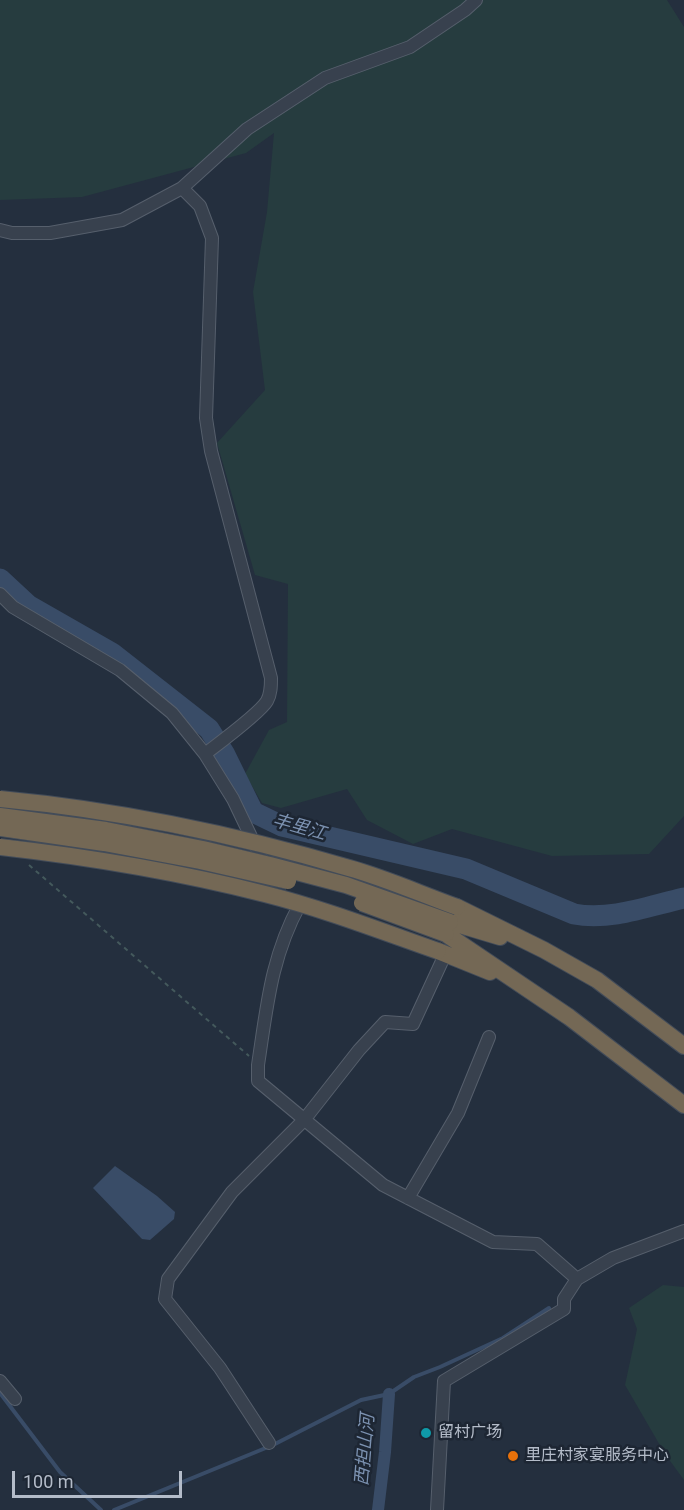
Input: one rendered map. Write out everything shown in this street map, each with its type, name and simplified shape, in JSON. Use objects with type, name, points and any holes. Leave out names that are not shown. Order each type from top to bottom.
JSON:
[{"type":"highway","points":[[0,799],[169,824],[276,848],[351,868],[451,921],[521,984],[684,1105]]},
{"type":"highway","points":[[0,816],[106,830],[270,865],[346,885],[544,950],[597,980],[684,1046]]},
{"type":"highway","points":[[0,828],[104,843],[267,876],[451,921]]},
{"type":"highway","points":[[0,847],[113,863],[265,894],[338,915],[521,984]]},
{"type":"street","points":[[0,230],[12,233],[50,232],[122,220],[182,188],[247,129],[325,78],[410,46],[465,10],[476,0]]},
{"type":"street","points":[[182,188],[200,206],[212,238],[206,418],[211,451],[225,509],[271,678],[266,703],[207,752]]},
{"type":"street","points":[[0,594],[13,607],[120,670],[172,713],[207,752],[234,799],[271,879],[278,886]]},
{"type":"street","points":[[300,904],[288,926],[274,967],[258,1065],[258,1081],[383,1185],[493,1242],[537,1244],[577,1279]]},
{"type":"street","points":[[269,1443],[220,1368],[165,1299],[168,1279],[232,1192],[304,1120],[359,1050],[385,1022],[413,1024],[441,955]]},
{"type":"street","points":[[408,1198],[458,1113],[489,1037]]},
{"type":"street","points":[[436,1510],[444,1381],[564,1309],[564,1299],[577,1279],[614,1258],[684,1231]]},
{"type":"street","points":[[0,1381],[15,1399]]},
{"type":"path","points":[[27,862],[258,1065]]},
{"type":"green space","points":[[0,0],[667,0],[684,27],[684,816],[649,854],[552,856],[452,829],[413,844],[367,820],[347,789],[281,808],[262,803],[245,774],[269,730],[287,722],[288,584],[255,575],[217,443],[265,390],[253,292],[267,212],[274,133],[246,153],[82,197],[0,200]]},
{"type":"green space","points":[[663,1285],[684,1287],[684,1480],[665,1454],[625,1385],[637,1329],[629,1308]]},
{"type":"water","points":[[115,1166],[175,1212],[174,1219],[150,1240],[142,1239],[93,1188]]},
{"type":"waterway","name":"丰里江","points":[[0,579],[28,605],[112,653],[209,729],[224,753],[253,812],[282,826],[466,869],[574,914],[588,916],[615,914],[684,898]]},
{"type":"waterway","points":[[114,1510],[273,1445],[361,1400],[389,1394],[414,1377],[503,1338],[549,1308]]},
{"type":"waterway","points":[[0,1393],[60,1472],[101,1510]]},
{"type":"waterway","name":"西担山河","points":[[378,1510],[389,1394]]},
{"type":"place","name":"留村广场","points":[[426,1433]]},
{"type":"place","name":"里庄村家宴服务中心","points":[[513,1456]]}]
